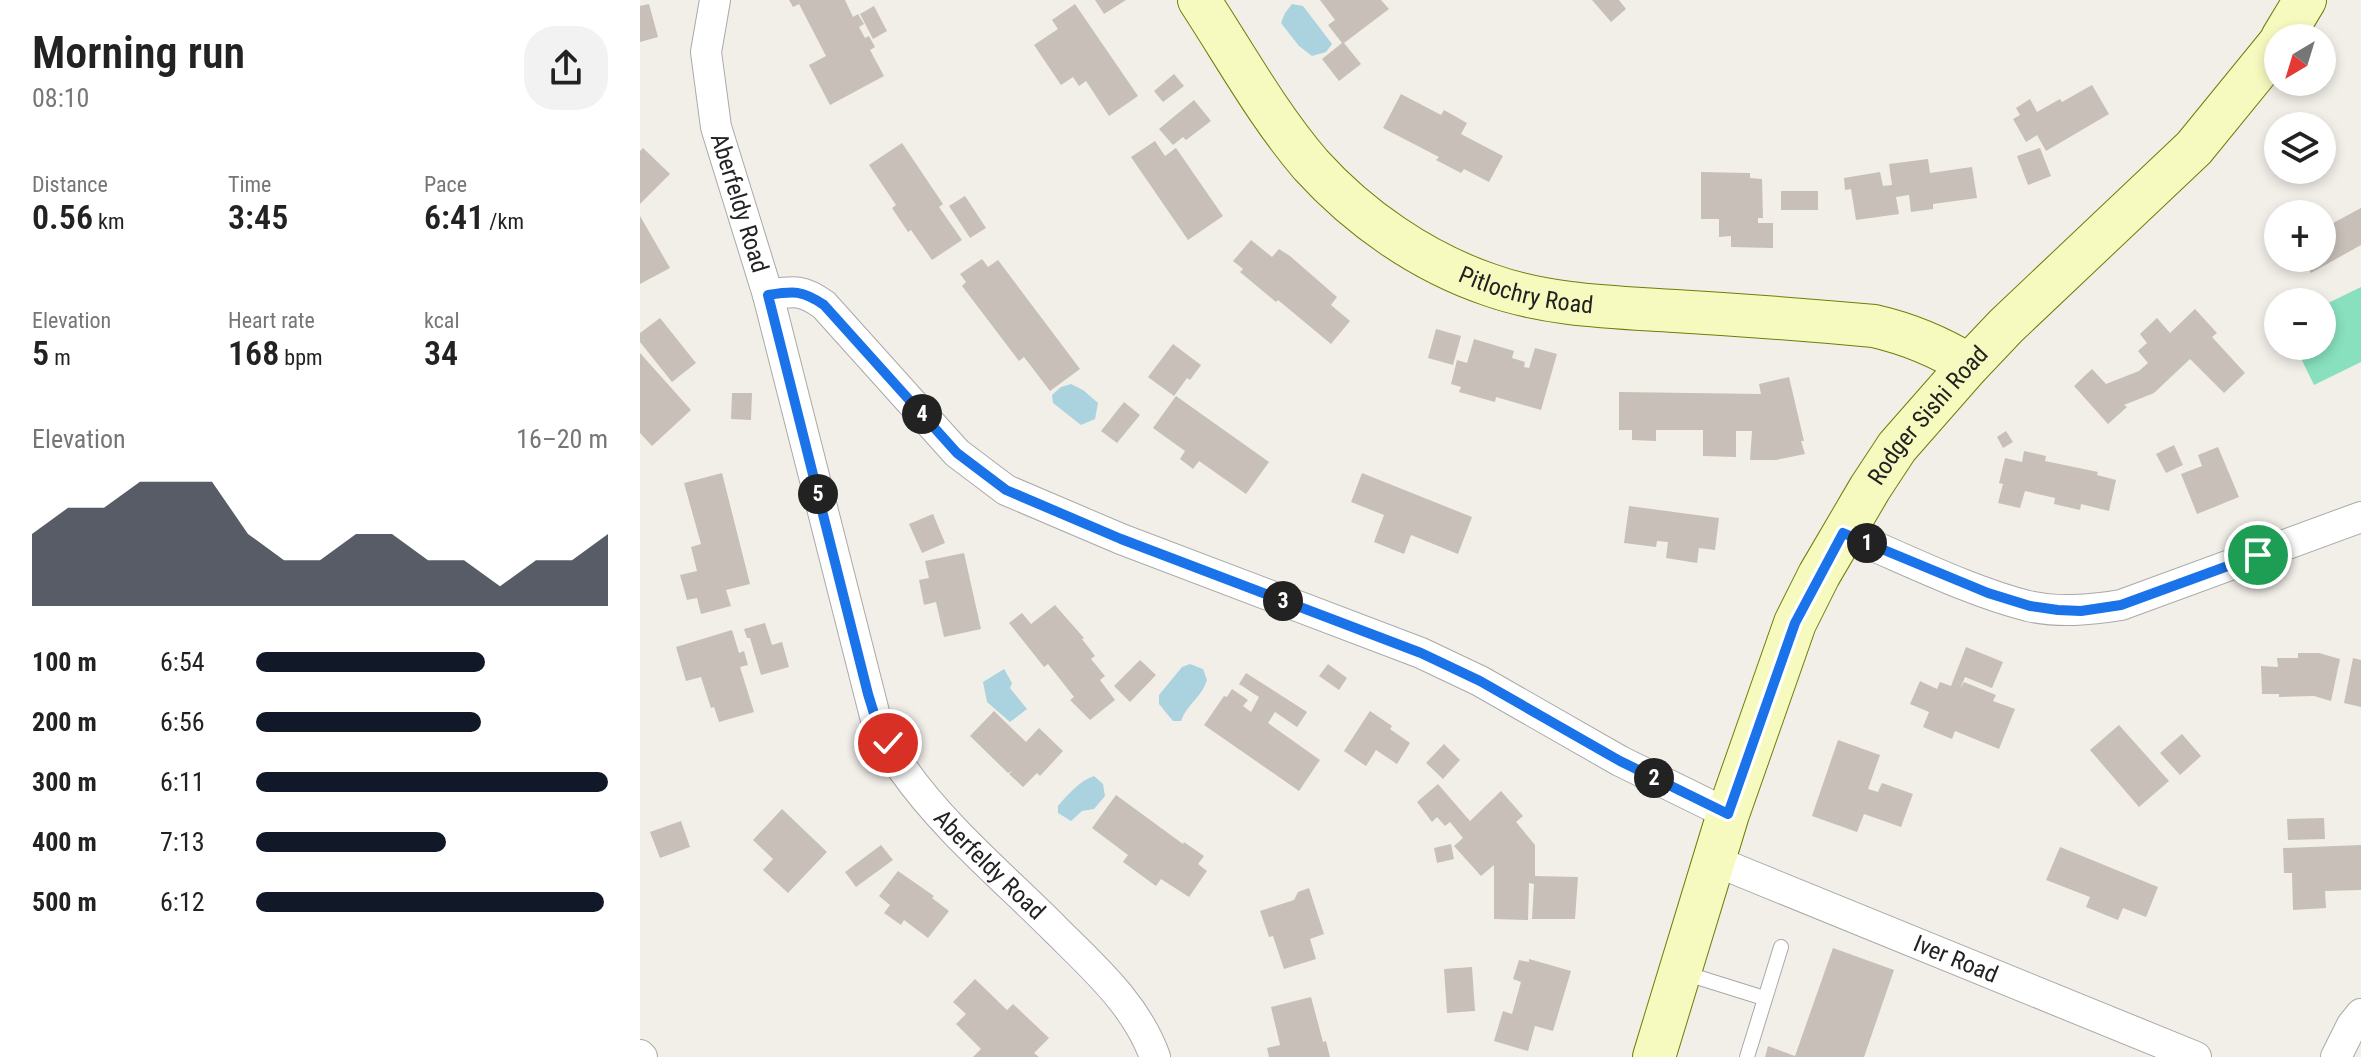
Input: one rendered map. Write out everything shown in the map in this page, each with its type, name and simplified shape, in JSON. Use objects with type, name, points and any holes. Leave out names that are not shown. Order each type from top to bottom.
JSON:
[{"type":"main road","name":"Pitlochry Road","points":[[1199,0],[1274,116],[1313,166],[1345,199],[1382,229],[1451,270],[1491,286],[1539,298],[1592,306],[1874,326],[1936,345],[1969,365]]},
{"type":"main road","points":[[2290,24],[2305,0]]},
{"type":"main road","name":"Rodger Sishi Road","points":[[1654,1057],[1728,814],[1795,623],[1843,533],[1897,447],[1969,365],[2194,148],[2264,62]]},
{"type":"street","name":"Aberfeldy Road","points":[[715,0],[706,52],[716,127],[768,295],[876,720],[900,765],[942,816],[1101,975],[1126,1004],[1148,1037],[1155,1057]]},
{"type":"street","points":[[768,295],[797,291],[824,305],[957,453],[1006,490],[1121,539],[1421,653],[1480,681],[1620,761],[1728,814]]},
{"type":"street","points":[[1843,533],[1988,593],[2030,606],[2081,611],[2121,605],[2361,517]]},
{"type":"street","name":"Iver Road","points":[[1715,861],[2196,1057]]},
{"type":"street","points":[[2336,1057],[2361,1014]]},
{"type":"lane","points":[[1747,1057],[1781,947]]},
{"type":"lane","points":[[1680,972],[1764,998]]},
{"type":"green space","points":[[2361,287],[2361,362],[2314,385],[2302,360],[2336,360],[2336,299]]},
{"type":"water","points":[[1292,4],[1303,6],[1332,44],[1326,52],[1312,56],[1299,46],[1281,23]]},
{"type":"water","points":[[1071,384],[1098,403],[1095,419],[1081,425],[1053,403],[1052,395],[1061,387]]},
{"type":"water","points":[[1190,664],[1203,669],[1207,680],[1181,721],[1173,721],[1159,704],[1159,695],[1182,667]]},
{"type":"water","points":[[1004,669],[1012,683],[1010,688],[1027,709],[1010,722],[987,702],[983,682]]},
{"type":"water","points":[[1094,776],[1103,784],[1105,796],[1094,809],[1082,811],[1071,821],[1058,813],[1058,806],[1070,793]]},
{"type":"building","points":[[789,0],[845,0],[853,17],[858,14],[864,24],[859,27],[875,47],[870,50],[884,76],[830,105],[809,65],[826,56],[799,4],[793,7]]},
{"type":"building","points":[[1095,0],[1126,0],[1104,14]]},
{"type":"building","points":[[1320,0],[1381,0],[1389,9],[1344,43],[1361,64],[1339,81],[1322,59],[1342,43],[1328,25],[1335,20]]},
{"type":"building","points":[[1592,0],[1619,0],[1626,9],[1611,22]]},
{"type":"building","points":[[649,4],[658,37],[640,42],[640,6]]},
{"type":"building","points":[[1075,4],[1138,96],[1109,116],[1086,81],[1079,86],[1073,77],[1061,85],[1034,45],[1058,29],[1052,20]]},
{"type":"building","points":[[874,6],[887,31],[873,39],[860,14]]},
{"type":"building","points":[[1174,74],[1184,86],[1163,102],[1154,91]]},
{"type":"building","points":[[2092,85],[2109,114],[2046,151],[2037,135],[2026,142],[2013,119],[2020,115],[2016,108],[2030,99],[2037,112]]},
{"type":"building","points":[[1401,94],[1441,115],[1444,110],[1467,123],[1461,134],[1503,156],[1489,182],[1464,169],[1461,173],[1436,160],[1439,157],[1383,128]]},
{"type":"building","points":[[1194,100],[1211,121],[1186,140],[1183,137],[1173,145],[1159,129]]},
{"type":"building","points":[[1155,141],[1165,156],[1176,148],[1223,216],[1188,240],[1131,157]]},
{"type":"building","points":[[902,143],[943,204],[939,207],[962,240],[932,260],[892,208],[896,205],[869,165]]},
{"type":"building","points":[[643,148],[670,174],[640,204],[640,151]]},
{"type":"building","points":[[2040,148],[2051,176],[2028,185],[2017,156]]},
{"type":"building","points":[[1928,159],[1930,173],[1972,167],[1977,198],[1933,204],[1933,209],[1911,212],[1909,195],[1896,197],[1899,214],[1856,220],[1851,189],[1845,190],[1844,178],[1880,172],[1883,186],[1892,185],[1889,164]]},
{"type":"building","points":[[1701,172],[1750,173],[1750,178],[1762,179],[1763,218],[1758,218],[1758,223],[1773,223],[1773,248],[1731,247],[1731,236],[1719,237],[1719,219],[1701,219]]},
{"type":"building","points":[[1781,191],[1818,191],[1818,210],[1781,210]]},
{"type":"building","points":[[965,196],[986,228],[970,238],[949,206]]},
{"type":"building","points":[[2361,208],[2361,245],[2336,259],[2336,221]]},
{"type":"building","points":[[640,216],[670,268],[640,284]]},
{"type":"building","points":[[1251,240],[1272,257],[1279,249],[1290,256],[1337,297],[1331,305],[1350,321],[1331,344],[1240,272],[1243,269],[1233,261]]},
{"type":"building","points":[[982,259],[988,267],[998,260],[1080,369],[1050,391],[1024,357],[1019,361],[962,286],[966,282],[960,274]]},
{"type":"building","points":[[2195,309],[2217,333],[2212,337],[2245,373],[2224,393],[2190,359],[2154,393],[2124,405],[2127,407],[2108,424],[2074,386],[2092,369],[2106,384],[2139,371],[2148,363],[2138,351],[2147,343],[2140,334],[2157,318],[2170,333]]},
{"type":"building","points":[[660,318],[696,363],[672,382],[640,342],[640,333]]},
{"type":"building","points":[[1436,329],[1461,336],[1453,365],[1428,358]]},
{"type":"building","points":[[1474,339],[1514,351],[1512,358],[1525,362],[1524,367],[1529,368],[1535,348],[1557,354],[1541,410],[1496,397],[1495,402],[1459,392],[1461,387],[1451,384],[1457,360],[1467,363]]},
{"type":"building","points":[[1173,344],[1201,365],[1174,396],[1148,377]]},
{"type":"building","points":[[640,353],[691,410],[652,446],[640,433]]},
{"type":"building","points":[[1789,377],[1805,454],[1776,460],[1750,460],[1752,431],[1736,431],[1736,457],[1703,456],[1703,430],[1656,430],[1656,441],[1632,440],[1632,430],[1619,430],[1619,392],[1761,394],[1759,384]]},
{"type":"building","points":[[732,393],[752,393],[751,420],[731,419]]},
{"type":"building","points":[[1176,396],[1269,462],[1246,494],[1199,461],[1193,469],[1180,459],[1185,451],[1153,428]]},
{"type":"building","points":[[1124,402],[1140,415],[1117,443],[1101,431]]},
{"type":"building","points":[[2006,431],[2013,442],[2003,448],[1997,437]]},
{"type":"building","points":[[2174,445],[2183,465],[2166,473],[2156,454]]},
{"type":"building","points":[[2218,447],[2239,497],[2197,514],[2181,474],[2202,466],[2198,455]]},
{"type":"building","points":[[2024,451],[2046,456],[2045,461],[2098,472],[2097,475],[2116,480],[2109,511],[2081,504],[2080,510],[2054,504],[2055,498],[2025,491],[2020,508],[1998,503],[2005,458],[2022,462]]},
{"type":"building","points":[[722,473],[750,584],[726,590],[731,606],[701,614],[697,598],[687,600],[680,575],[697,571],[691,547],[701,544],[684,483]]},
{"type":"building","points":[[1362,473],[1472,517],[1458,554],[1411,535],[1404,554],[1374,542],[1384,515],[1351,502]]},
{"type":"building","points":[[1629,506],[1719,518],[1715,550],[1699,548],[1697,563],[1666,558],[1668,542],[1657,541],[1656,547],[1624,543]]},
{"type":"building","points":[[933,514],[945,543],[922,553],[909,524]]},
{"type":"building","points":[[964,553],[981,629],[944,637],[936,602],[924,605],[919,580],[929,578],[925,561]]},
{"type":"building","points":[[1055,605],[1084,638],[1095,656],[1091,659],[1105,676],[1100,680],[1115,700],[1090,720],[1070,700],[1074,697],[1048,664],[1044,667],[1009,623],[1022,613],[1031,624]]},
{"type":"building","points":[[765,623],[772,645],[782,642],[789,667],[761,675],[750,638],[747,638],[744,629]]},
{"type":"building","points":[[732,630],[739,653],[744,651],[748,665],[740,667],[754,712],[719,722],[701,677],[686,681],[676,647]]},
{"type":"building","points":[[1966,647],[2003,662],[1992,688],[1965,677],[1960,689],[1964,682],[1996,695],[1993,701],[2015,709],[1999,749],[1955,731],[1952,739],[1923,727],[1929,712],[1910,704],[1920,681],[1937,689],[1940,682],[1951,686]]},
{"type":"building","points":[[2298,653],[2319,653],[2340,659],[2331,701],[2314,696],[2262,694],[2261,666],[2278,667],[2277,658],[2298,658]]},
{"type":"building","points":[[2353,658],[2361,660],[2361,707],[2344,703]]},
{"type":"building","points":[[1140,660],[1156,675],[1130,702],[1114,686]]},
{"type":"building","points":[[1328,664],[1347,678],[1339,690],[1319,676]]},
{"type":"building","points":[[1246,673],[1307,712],[1297,727],[1275,712],[1268,723],[1320,760],[1299,791],[1204,725],[1232,689],[1248,700],[1243,706],[1251,712],[1259,697],[1239,684]]},
{"type":"building","points":[[994,711],[1026,742],[1039,728],[1063,751],[1040,776],[1037,773],[1023,787],[1009,774],[1012,771],[1008,773],[970,736]]},
{"type":"building","points":[[1370,711],[1410,743],[1397,764],[1376,750],[1366,766],[1344,751]]},
{"type":"building","points":[[2119,725],[2169,781],[2139,807],[2090,750]]},
{"type":"building","points":[[2182,734],[2201,756],[2180,775],[2160,753]]},
{"type":"building","points":[[1838,740],[1880,755],[1868,789],[1878,792],[1882,783],[1913,794],[1901,827],[1864,814],[1857,832],[1812,816]]},
{"type":"building","points":[[1444,744],[1460,760],[1443,779],[1426,763]]},
{"type":"building","points":[[1438,784],[1470,821],[1501,791],[1523,816],[1516,822],[1535,845],[1535,876],[1578,877],[1575,919],[1532,919],[1534,884],[1529,883],[1528,920],[1494,919],[1494,865],[1481,876],[1454,846],[1463,838],[1450,822],[1445,826],[1437,817],[1432,822],[1417,802]]},
{"type":"building","points":[[1116,795],[1204,856],[1198,864],[1207,871],[1189,897],[1161,879],[1156,886],[1123,862],[1128,855],[1092,828]]},
{"type":"building","points":[[782,809],[827,852],[788,893],[763,870],[773,859],[753,840]]},
{"type":"building","points":[[2324,818],[2325,839],[2288,840],[2287,819]]},
{"type":"building","points":[[681,821],[690,847],[660,858],[650,832]]},
{"type":"building","points":[[1451,844],[1454,859],[1437,863],[1434,848]]},
{"type":"building","points":[[881,845],[893,860],[856,887],[845,872]]},
{"type":"building","points":[[2361,845],[2361,890],[2325,891],[2326,908],[2293,910],[2292,873],[2284,873],[2283,848]]},
{"type":"building","points":[[2060,847],[2158,887],[2146,917],[2123,908],[2118,920],[2086,907],[2090,897],[2046,880]]},
{"type":"building","points":[[898,871],[934,896],[932,898],[949,911],[928,938],[904,920],[901,925],[884,913],[890,905],[879,896]]},
{"type":"building","points":[[1309,888],[1324,934],[1310,939],[1316,959],[1284,969],[1273,936],[1269,937],[1260,911],[1294,900],[1298,892]]},
{"type":"building","points":[[1833,948],[1894,970],[1864,1057],[1765,1057],[1768,1046],[1795,1056]]},
{"type":"building","points":[[1529,959],[1571,971],[1553,1031],[1535,1026],[1528,1051],[1494,1041],[1503,1011],[1512,1014],[1521,982],[1513,979],[1519,960],[1529,962]]},
{"type":"building","points":[[1472,967],[1475,1011],[1447,1013],[1444,969]]},
{"type":"building","points":[[975,979],[1007,1010],[1013,1004],[1049,1038],[1034,1053],[1039,1057],[973,1057],[981,1049],[956,1024],[966,1014],[953,1002]]},
{"type":"building","points":[[1311,997],[1330,1057],[1269,1057],[1267,1048],[1280,1045],[1271,1007]]},
{"type":"route","points":[[888,743],[876,720],[868,694],[768,295],[797,291],[824,305],[957,453],[1006,490],[1121,539],[1421,653],[1480,681],[1620,761],[1728,814],[1795,623],[1843,533],[1988,593],[2030,606],[2058,610],[2081,611],[2121,605],[2258,555]]}]
